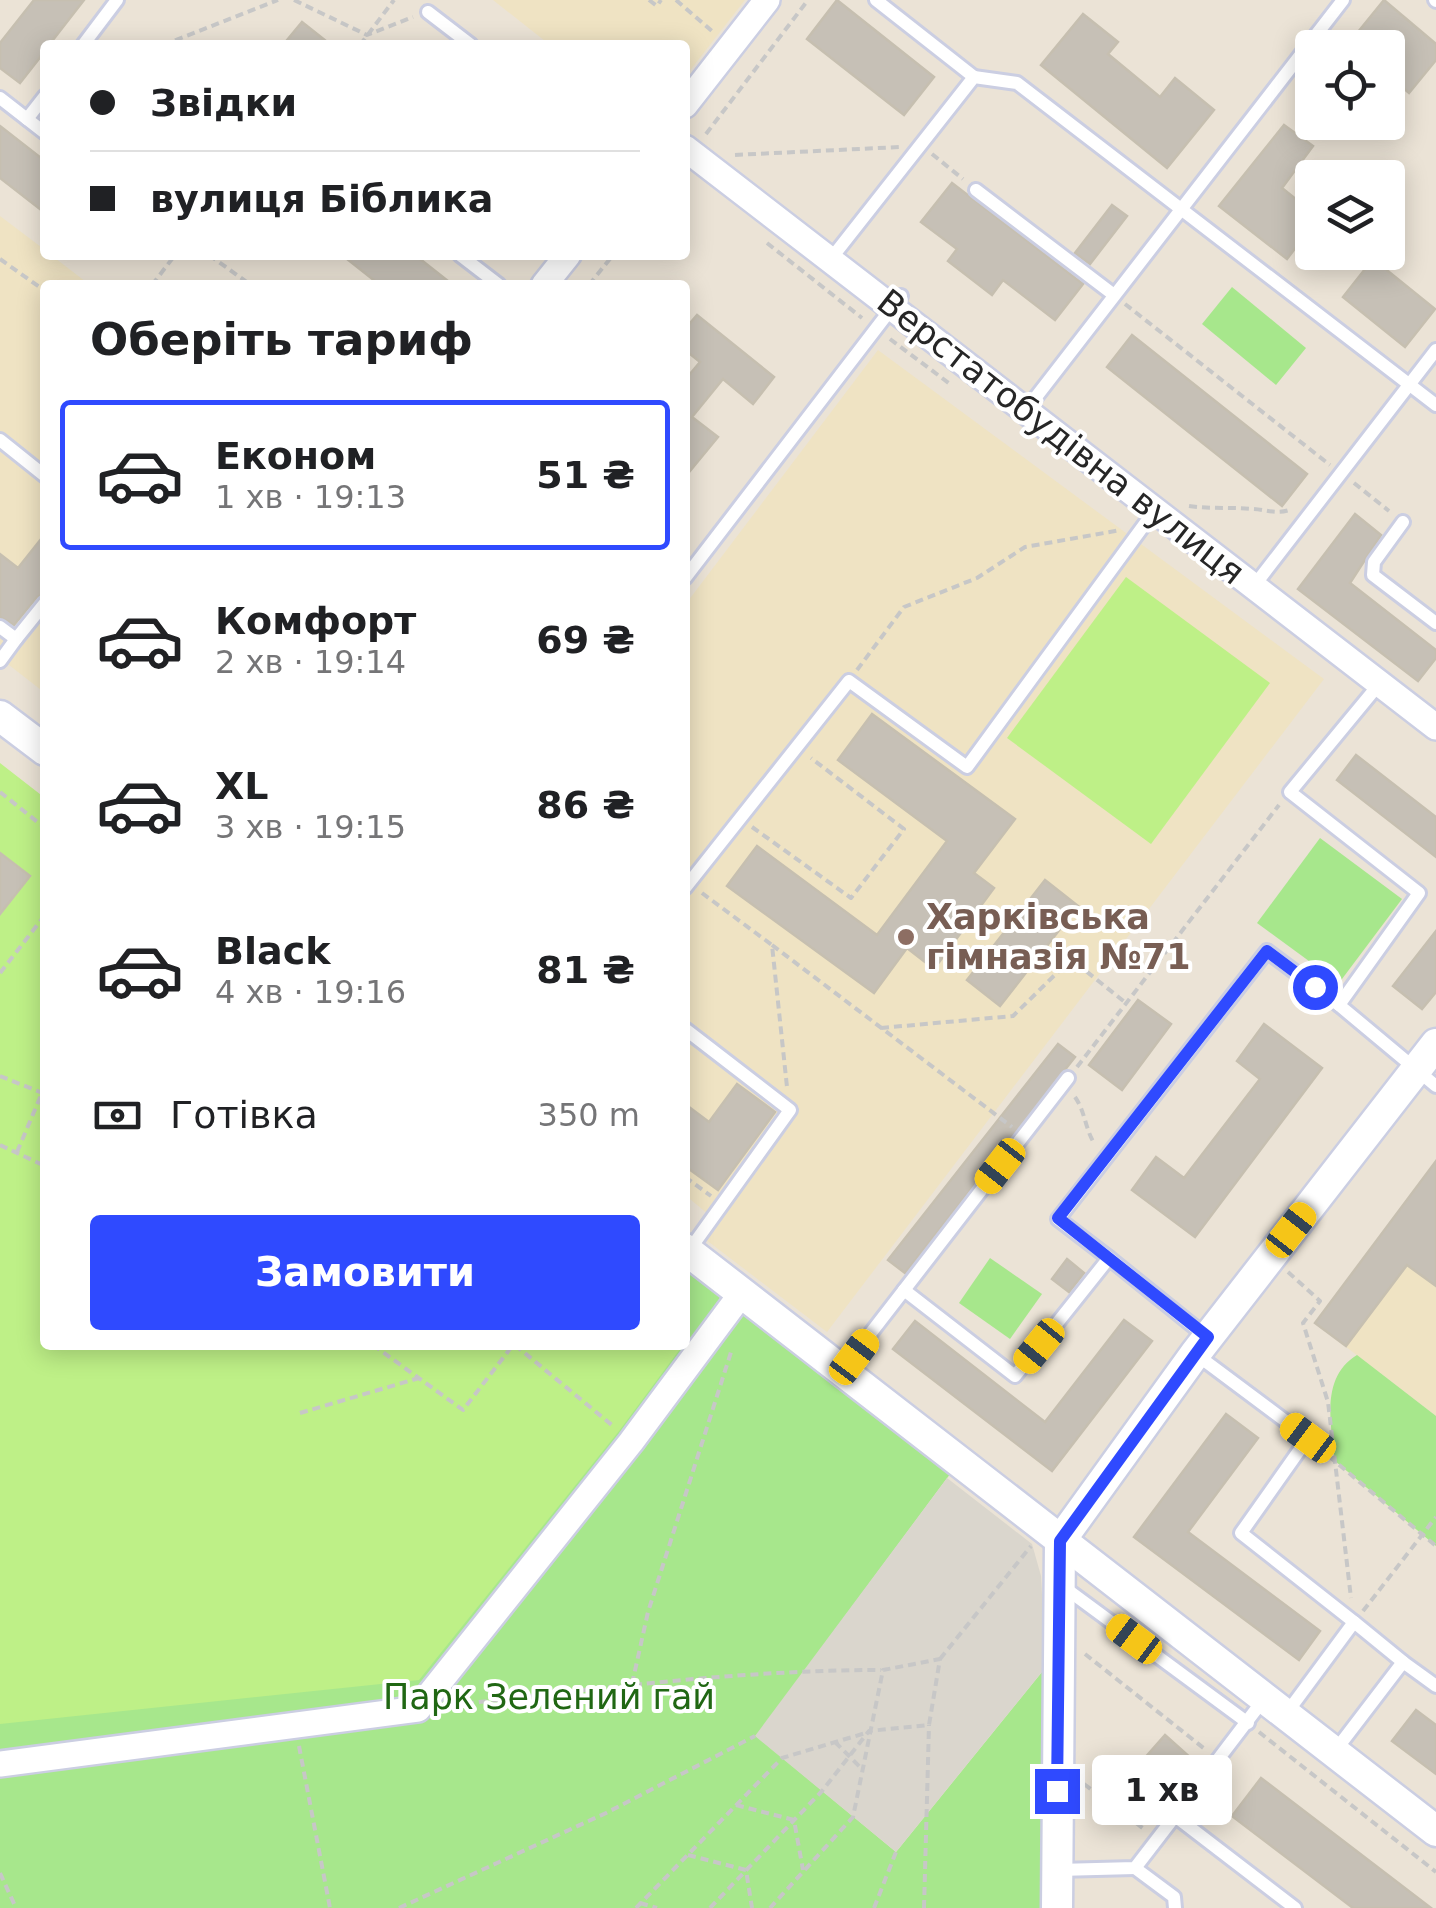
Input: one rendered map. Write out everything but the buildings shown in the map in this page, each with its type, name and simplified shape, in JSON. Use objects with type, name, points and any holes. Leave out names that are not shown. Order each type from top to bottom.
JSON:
[{"type":"street","points":[[690,100],[767,0]]},
{"type":"street","name":"Верстатобудівна вулиця","points":[[690,153],[830,260],[896,302],[1149,519],[1254,586],[1429,717]]},
{"type":"street","points":[[548,280],[564,260]]},
{"type":"street","points":[[0,716],[40,746]]},
{"type":"street","points":[[1046,1542],[1201,1346],[1426,1078],[1436,1044]]},
{"type":"street","points":[[690,1252],[842,1370],[1046,1542],[1266,1712],[1334,1752],[1436,1830]]},
{"type":"street","points":[[0,1764],[418,1709],[631,1442],[742,1294]]},
{"type":"street","points":[[1046,1542],[1059,1584],[1057,1908]]},
{"type":"lane","points":[[87,40],[117,0]]},
{"type":"lane","points":[[876,0],[974,77],[1017,84],[1436,405]]},
{"type":"lane","points":[[1026,410],[1343,0]]},
{"type":"lane","points":[[428,12],[464,40]]},
{"type":"lane","points":[[830,260],[974,77]]},
{"type":"lane","points":[[0,98],[40,128]]},
{"type":"lane","points":[[27,119],[40,102]]},
{"type":"lane","points":[[976,190],[1114,295]]},
{"type":"lane","points":[[466,260],[492,280]]},
{"type":"lane","points":[[690,571],[896,302]]},
{"type":"lane","points":[[1254,586],[1436,350]]},
{"type":"lane","points":[[0,440],[40,472]]},
{"type":"lane","points":[[690,883],[848,681],[967,767],[1149,519]]},
{"type":"lane","points":[[1403,522],[1374,562],[1373,575],[1436,623]]},
{"type":"lane","points":[[0,661],[40,609]]},
{"type":"lane","points":[[0,627],[16,639]]},
{"type":"lane","points":[[1339,1005],[1419,894],[1290,792],[1380,684]]},
{"type":"lane","points":[[1426,1078],[1267,951],[1058,1218],[1109,1258],[1201,1346],[1308,1438],[1241,1533],[1436,1686]]},
{"type":"lane","points":[[690,1034],[790,1110],[690,1246]]},
{"type":"lane","points":[[842,1370],[1066,1081]]},
{"type":"lane","points":[[904,1290],[1015,1376],[1109,1258]]},
{"type":"lane","points":[[1059,1584],[1266,1712]]},
{"type":"lane","points":[[1135,1868],[1266,1712],[1354,1622]]},
{"type":"lane","points":[[1334,1752],[1403,1662]]},
{"type":"lane","points":[[1175,1816],[1296,1908]]},
{"type":"lane","points":[[1056,1870],[1135,1868],[1174,1898],[1175,1908]]},
{"type":"path","points":[[176,40],[278,0]]},
{"type":"path","points":[[294,0],[367,36],[428,12]]},
{"type":"path","points":[[364,40],[394,0]]},
{"type":"path","points":[[649,0],[657,6],[661,0]]},
{"type":"path","points":[[676,0],[718,35]]},
{"type":"path","points":[[690,148],[808,0]]},
{"type":"path","points":[[720,156],[922,146],[976,190]]},
{"type":"path","points":[[0,259],[40,287]]},
{"type":"path","points":[[156,280],[171,260]]},
{"type":"path","points":[[216,260],[244,280]]},
{"type":"path","points":[[593,280],[608,260]]},
{"type":"path","points":[[1114,295],[1330,464]]},
{"type":"path","points":[[1346,477],[1403,522]]},
{"type":"path","points":[[848,681],[904,607],[977,578],[1025,547],[1149,519],[1170,504],[1279,514],[1298,506]]},
{"type":"path","points":[[740,818],[851,898],[904,829],[797,746]]},
{"type":"path","points":[[0,792],[40,824]]},
{"type":"path","points":[[1104,1160],[1086,1128],[1082,1106],[1066,1081],[1290,792]]},
{"type":"path","points":[[690,885],[1024,1136]]},
{"type":"path","points":[[0,973],[40,921]]},
{"type":"path","points":[[772,945],[790,1110]]},
{"type":"path","points":[[881,1028],[1013,1016],[1071,959],[1126,1003]]},
{"type":"path","points":[[0,1076],[40,1092]]},
{"type":"path","points":[[17,1152],[40,1100]]},
{"type":"path","points":[[0,1145],[40,1164]]},
{"type":"path","points":[[690,1180],[723,1204]]},
{"type":"path","points":[[1286,1270],[1320,1301],[1303,1323],[1328,1402],[1354,1622]]},
{"type":"path","points":[[632,1684],[648,1612],[735,1337]]},
{"type":"path","points":[[380,1350],[463,1410],[510,1350]]},
{"type":"path","points":[[520,1350],[631,1442]]},
{"type":"path","points":[[300,1413],[418,1378]]},
{"type":"path","points":[[1308,1438],[1436,1546]]},
{"type":"path","points":[[1354,1622],[1436,1517]]},
{"type":"path","points":[[924,1908],[929,1725],[940,1659],[1046,1542]]},
{"type":"path","points":[[1084,1654],[1212,1755]]},
{"type":"path","points":[[418,1709],[632,1684],[804,1670],[883,1670],[940,1659]]},
{"type":"path","points":[[770,1908],[853,1816],[883,1670]]},
{"type":"path","points":[[1266,1712],[1436,1872]]},
{"type":"path","points":[[294,1724],[330,1908]]},
{"type":"path","points":[[638,1906],[782,1758],[870,1732],[929,1725]]},
{"type":"path","points":[[710,1908],[870,1732]]},
{"type":"path","points":[[399,1908],[606,1813],[756,1736]]},
{"type":"path","points":[[835,1742],[862,1770]]},
{"type":"path","points":[[1082,1783],[1152,1835]]},
{"type":"path","points":[[736,1805],[794,1820]]},
{"type":"path","points":[[794,1820],[804,1872]]},
{"type":"path","points":[[874,1908],[896,1852]]},
{"type":"path","points":[[688,1855],[746,1870]]},
{"type":"path","points":[[746,1870],[752,1908]]},
{"type":"path","points":[[0,1873],[16,1908]]},
{"type":"path","points":[[638,1906],[656,1908]]},
{"type":"shaded area","points":[[493,0],[745,0],[690,71],[690,40],[544,40]]},
{"type":"shaded area","points":[[0,216],[40,246],[40,260],[58,260],[84,280],[40,280],[40,689],[0,658]]},
{"type":"shaded area","name":"Харківська гімназія №71","points":[[878,350],[1324,679],[827,1332],[701,1236],[714,1219],[690,1199],[690,598]]},
{"type":"shaded area","points":[[1436,1161],[1436,1416],[1315,1323]]},
{"type":"shaded area","points":[[947,1478],[1032,1544],[1041,1576],[1046,1667],[896,1852],[755,1736]]},
{"type":"green space","points":[[1232,287],[1306,348],[1276,385],[1202,324]]},
{"type":"green space","points":[[1126,577],[1270,683],[1151,844],[1007,738]]},
{"type":"green space","points":[[0,763],[40,794],[40,1350],[679,1350],[419,1680],[0,1724]]},
{"type":"green space","points":[[1320,838],[1402,899],[1339,983],[1257,923]]},
{"type":"green space","name":"Парк Зелений гай","points":[[690,1251],[959,1462],[756,1736],[896,1852],[1046,1667],[1050,1908],[0,1908],[0,1705],[546,1350],[690,1350]]},
{"type":"green space","points":[[990,1258],[1042,1294],[1010,1339],[959,1303]]},
{"type":"green space","points":[[1357,1355],[1436,1416],[1436,1546],[1335,1461],[1330,1417],[1333,1389],[1345,1364]]},
{"type":"place","name":"Харківська гімназія №71","points":[[906,937]]},
{"type":"route","points":[[1057,1791],[1060,1541],[1208,1337],[1058,1218],[1267,951],[1315,987]]}]
